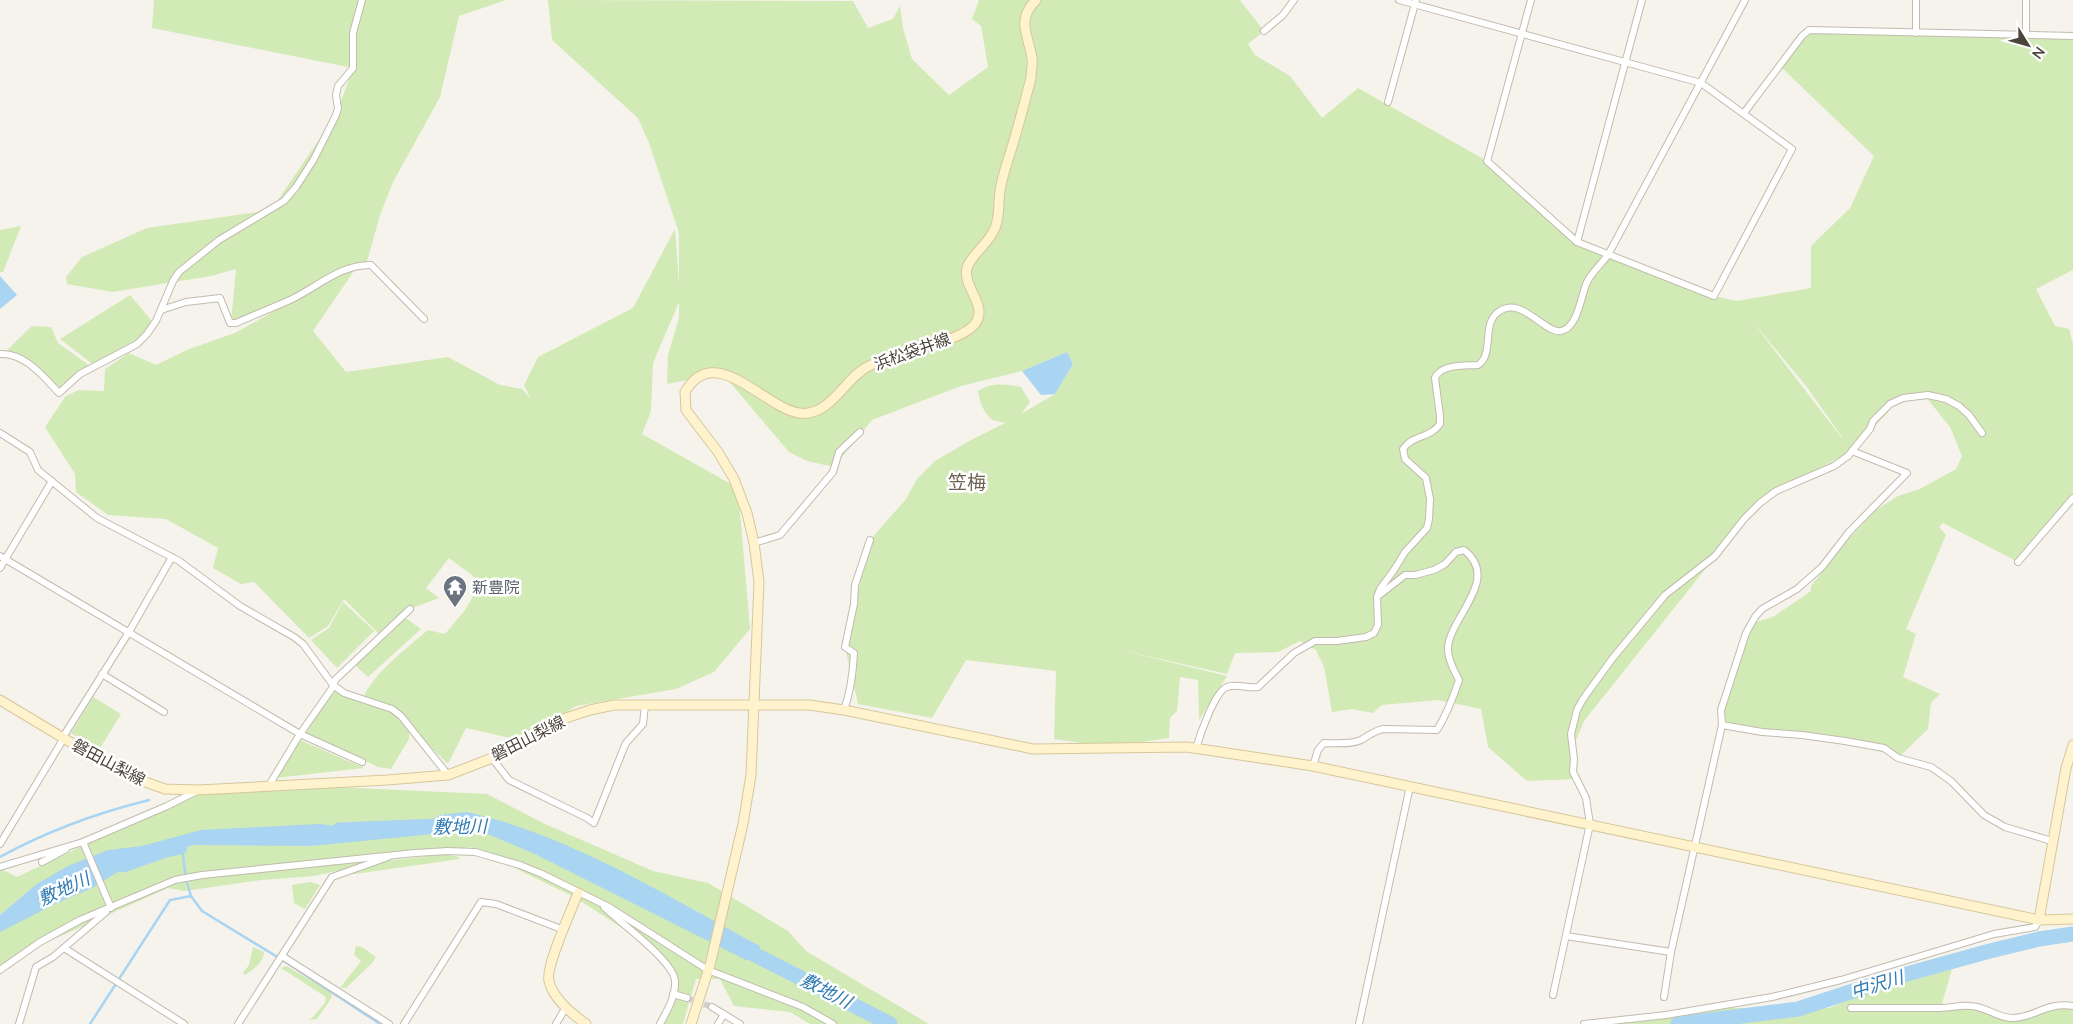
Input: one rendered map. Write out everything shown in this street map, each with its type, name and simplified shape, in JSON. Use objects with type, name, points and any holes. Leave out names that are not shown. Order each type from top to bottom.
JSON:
[{"type":"main road","name":"浜松袋井線","points":[[754,704],[759,582],[754,543],[747,513],[734,480],[718,452],[686,410],[685,392],[696,378],[713,372],[731,377],[793,410],[810,413],[832,401],[864,368],[876,362],[950,338],[974,326],[979,317],[979,309],[966,277],[968,267],[996,228],[1000,191],[1031,78],[1032,60],[1024,26],[1025,14],[1036,0]]},
{"type":"main road","name":"磐田山梨線","points":[[0,700],[134,778],[165,789],[198,790],[448,775],[492,758],[566,718],[614,705],[754,704],[808,706],[844,710],[1033,749],[1158,746],[1196,748],[1313,766],[2039,920],[2073,919]]},
{"type":"main road","points":[[691,1024],[709,967],[743,824],[751,775],[754,704]]},
{"type":"main road","points":[[2039,920],[2066,768],[2073,745]]},
{"type":"main road","points":[[578,893],[550,965],[548,980],[566,1007],[586,1024]]},
{"type":"street","points":[[0,354],[16,357],[26,362],[60,393],[80,374],[137,344],[147,334],[156,322],[173,281],[179,272],[219,240],[284,201],[296,187],[314,159],[336,115],[338,108],[336,95],[338,86],[353,68],[353,34],[362,0]]},
{"type":"street","points":[[1264,30],[1283,14],[1294,0]]},
{"type":"street","points":[[1400,0],[1416,2],[1522,34],[1701,83],[1792,149],[1714,296],[1577,242],[1487,161],[1522,34],[1531,0]]},
{"type":"street","points":[[1577,242],[1642,0]]},
{"type":"street","points":[[1196,748],[1218,695],[1225,687],[1232,685],[1250,688],[1258,687],[1294,652],[1315,642],[1366,637],[1374,632],[1379,619],[1377,597],[1380,589],[1404,552],[1427,528],[1430,499],[1426,478],[1403,454],[1403,448],[1410,440],[1432,432],[1440,424],[1435,378],[1437,373],[1442,369],[1478,365],[1482,362],[1485,356],[1492,320],[1495,314],[1506,308],[1512,307],[1534,316],[1554,330],[1566,329],[1575,317],[1587,281],[1608,255],[1745,0]]},
{"type":"street","points":[[1916,0],[1916,32]]},
{"type":"street","points":[[2026,0],[2026,34]]},
{"type":"street","points":[[1388,102],[1416,2]]},
{"type":"street","points":[[1744,113],[1802,36],[1809,30],[2073,36]]},
{"type":"street","points":[[161,310],[186,302],[220,298],[230,323],[236,323],[290,300],[342,271],[358,265],[371,265],[424,319]]},
{"type":"street","points":[[1553,994],[1590,824],[1586,798],[1573,772],[1574,759],[1571,734],[1577,710],[1583,699],[1612,659],[1665,594],[1716,556],[1744,519],[1760,504],[1776,491],[1834,466],[1852,451],[1880,413],[1890,404],[1903,398],[1928,395],[1946,399],[1959,406],[1969,415],[1982,433]]},
{"type":"street","points":[[754,543],[780,535],[833,472],[839,452],[860,432]]},
{"type":"street","points":[[0,433],[30,452],[38,470],[97,518],[172,557],[240,606],[303,644],[333,685],[344,692],[392,709],[401,716],[448,775]]},
{"type":"street","points":[[1664,997],[1671,952],[1722,725],[1720,710],[1746,633],[1762,609],[1797,589],[1822,567],[1849,532],[1907,473],[1852,451]]},
{"type":"street","points":[[0,568],[2,558],[52,481]]},
{"type":"street","points":[[2018,562],[2073,498]]},
{"type":"street","points":[[844,710],[853,681],[854,653],[845,647],[854,604],[855,585],[870,540]]},
{"type":"street","points":[[1313,766],[1318,750],[1324,743],[1360,741],[1375,731],[1383,729],[1437,730],[1445,718],[1453,697],[1458,680],[1451,664],[1448,649],[1456,622],[1477,587],[1476,567],[1470,555],[1464,550],[1456,552],[1445,564],[1434,570],[1415,575],[1405,575],[1377,597]]},
{"type":"street","points":[[0,844],[129,632],[172,557]]},
{"type":"street","points":[[2,558],[300,734],[362,762]]},
{"type":"street","points":[[268,787],[335,680],[410,608]]},
{"type":"street","points":[[102,674],[164,712]]},
{"type":"street","points":[[492,758],[508,780],[594,823],[626,743],[643,724],[645,705]]},
{"type":"street","points":[[1722,725],[1762,732],[1846,741],[1884,748],[1898,758],[1931,767],[1950,781],[1984,815],[2005,828],[2052,841]]},
{"type":"street","points":[[1359,1024],[1410,786]]},
{"type":"street","points":[[0,866],[74,844],[84,845],[198,790]]},
{"type":"street","points":[[42,862],[74,844]]},
{"type":"street","points":[[84,845],[110,905]]},
{"type":"street","points":[[0,970],[40,942],[80,920],[110,905],[175,880],[202,875],[389,856],[448,851],[475,852],[520,865],[599,903],[709,967],[803,1007],[833,1024]]},
{"type":"street","points":[[238,1024],[332,877],[389,856]]},
{"type":"street","points":[[404,1024],[481,902],[496,904],[564,930]]},
{"type":"street","points":[[599,903],[668,965],[675,978],[674,994],[660,1024]]},
{"type":"street","points":[[19,1024],[36,967],[64,948],[110,905]]},
{"type":"street","points":[[1584,1024],[1666,1015],[1772,998],[1841,980],[1994,934],[2035,927],[2039,920]]},
{"type":"street","points":[[1566,936],[1671,952]]},
{"type":"street","points":[[64,948],[184,1024]]},
{"type":"street","points":[[282,956],[389,1024]]},
{"type":"street","points":[[674,994],[687,998]]},
{"type":"street","points":[[1851,1008],[1941,1008],[1970,1006],[1982,1008],[2003,1018],[2015,1018],[2044,1008],[2064,1005],[2073,1006]]},
{"type":"street","points":[[556,1024],[566,1007]]},
{"type":"street","points":[[712,1007],[740,1024]]},
{"type":"street","points":[[718,1024],[724,1014]]},
{"type":"green space","points":[[154,0],[506,0],[459,16],[440,97],[393,182],[380,215],[366,265],[358,265],[313,331],[346,372],[448,357],[500,385],[522,389],[531,399],[524,385],[538,357],[633,308],[675,229],[679,286],[679,233],[649,143],[638,118],[552,40],[548,0],[853,1],[868,28],[893,19],[900,6],[903,28],[912,59],[949,95],[988,67],[981,26],[972,19],[979,0],[1240,0],[1264,31],[1248,44],[1255,55],[1290,76],[1322,118],[1358,88],[1487,161],[1533,202],[1593,248],[1714,296],[1737,301],[1811,288],[1811,246],[1850,208],[1874,156],[1782,68],[1809,30],[2073,36],[2073,270],[2036,289],[2055,326],[2069,329],[2073,344],[2073,502],[2018,562],[1943,523],[1939,527],[1946,535],[1906,629],[1916,634],[1903,677],[1940,694],[1931,703],[1928,729],[1898,758],[1857,743],[1760,728],[1722,725],[1723,704],[1752,623],[1773,617],[1811,591],[1811,586],[1845,543],[1876,510],[1898,496],[1920,489],[1956,469],[1962,456],[1950,427],[1925,396],[1899,400],[1852,451],[1776,491],[1730,538],[1584,721],[1570,754],[1576,779],[1527,781],[1488,747],[1481,709],[1438,700],[1382,705],[1373,713],[1352,709],[1332,712],[1324,667],[1316,650],[1300,641],[1278,652],[1235,653],[1227,674],[1116,649],[1227,676],[1199,720],[1198,680],[1180,677],[1177,711],[1170,718],[1169,738],[1109,747],[1054,739],[1056,671],[966,660],[932,718],[858,704],[845,647],[870,540],[906,499],[917,479],[935,461],[1005,423],[993,420],[984,411],[978,391],[988,386],[999,384],[1021,387],[1030,402],[1021,414],[1055,394],[1073,364],[1067,352],[1022,371],[961,386],[872,420],[834,467],[807,461],[789,452],[722,373],[667,384],[668,355],[679,318],[679,302],[653,363],[651,411],[642,434],[738,488],[750,629],[714,672],[676,689],[576,706],[523,741],[466,728],[448,764],[409,726],[409,739],[391,769],[378,767],[306,733],[333,687],[363,699],[367,690],[382,671],[428,630],[445,634],[465,610],[479,586],[473,576],[449,558],[426,588],[439,598],[410,609],[403,616],[421,629],[368,677],[355,665],[381,636],[344,599],[328,626],[309,638],[254,582],[241,584],[213,568],[218,548],[166,519],[108,515],[76,492],[75,474],[45,427],[65,397],[78,390],[104,391],[105,369],[129,353],[156,365],[189,349],[235,333],[341,274],[231,323],[236,269],[211,276],[112,292],[67,284],[66,277],[82,257],[147,228],[271,210],[336,115],[353,68],[152,28]],"holes":[[[1752,321],[1807,387],[1842,437]]]},
{"type":"green space","points":[[21,226],[3,272],[0,272],[0,230]]},
{"type":"green space","points":[[130,295],[151,320],[147,334],[95,366],[60,339]]},
{"type":"green space","points":[[32,326],[51,327],[58,343],[93,368],[57,391],[27,359],[3,354]]},
{"type":"green space","points":[[343,602],[374,631],[337,668],[311,640],[329,628]]},
{"type":"green space","points":[[93,697],[121,714],[99,750],[71,733]]},
{"type":"green space","points":[[300,740],[364,768],[276,778]]},
{"type":"green space","points":[[289,785],[487,794],[545,824],[653,871],[708,883],[788,931],[806,951],[929,1024],[810,1024],[790,1012],[734,1006],[720,979],[696,979],[683,1024],[662,1024],[677,980],[642,941],[576,898],[472,847],[369,858],[378,862],[445,854],[459,857],[460,859],[355,874],[346,873],[371,863],[314,876],[261,880],[184,891],[168,888],[12,958],[0,967],[0,868],[17,877],[191,794]]},
{"type":"green space","points":[[310,882],[320,885],[305,909],[294,903],[292,885]]},
{"type":"green space","points":[[356,946],[362,947],[376,957],[346,988],[340,988],[361,961],[354,955]]},
{"type":"green space","points":[[253,947],[264,952],[264,956],[258,965],[245,975],[243,973],[249,965]]},
{"type":"green space","points":[[286,966],[330,991],[332,997],[317,1019],[310,1020],[325,1003],[326,997],[281,968]]},
{"type":"green space","points":[[1952,969],[1941,1007],[1977,1007],[2015,1018],[2061,1005],[2073,1009],[2073,1024],[1581,1024],[1707,1008],[1829,1008],[1865,993]]},
{"type":"water","points":[[0,276],[17,295],[0,309]]},
{"type":"water","points":[[1067,352],[1073,364],[1055,394],[1041,395],[1022,371]]},
{"type":"water","points":[[467,812],[505,822],[543,836],[617,869],[760,946],[757,956],[746,960],[537,855],[467,825],[454,832],[311,846],[195,845],[166,850],[137,860],[92,888],[55,904],[0,932],[0,915],[37,884],[68,866],[108,850],[142,846],[201,830],[320,824],[358,829],[420,826],[440,815]]},
{"type":"waterway","points":[[0,857],[36,839],[73,824],[149,800]]},
{"type":"waterway","name":"敷地川","points":[[339,830],[439,826]]},
{"type":"waterway","name":"敷地川","points":[[123,865],[180,847]]},
{"type":"waterway","points":[[182,847],[186,880],[191,896],[202,911],[284,961],[380,1024]]},
{"type":"waterway","points":[[90,1024],[170,900],[191,896]]},
{"type":"waterway","name":"中沢川","points":[[1678,1024],[1798,1009],[1896,977],[1986,952],[2039,939],[2073,934]]},
{"type":"waterway","name":"敷地川","points":[[740,947],[890,1024]]},
{"type":"tunnel","points":[[687,998],[712,1007]]},
{"type":"place","name":"新豊院","points":[[455,608]]},
{"type":"district","name":"笠梅","points":[[967,482]]}]
